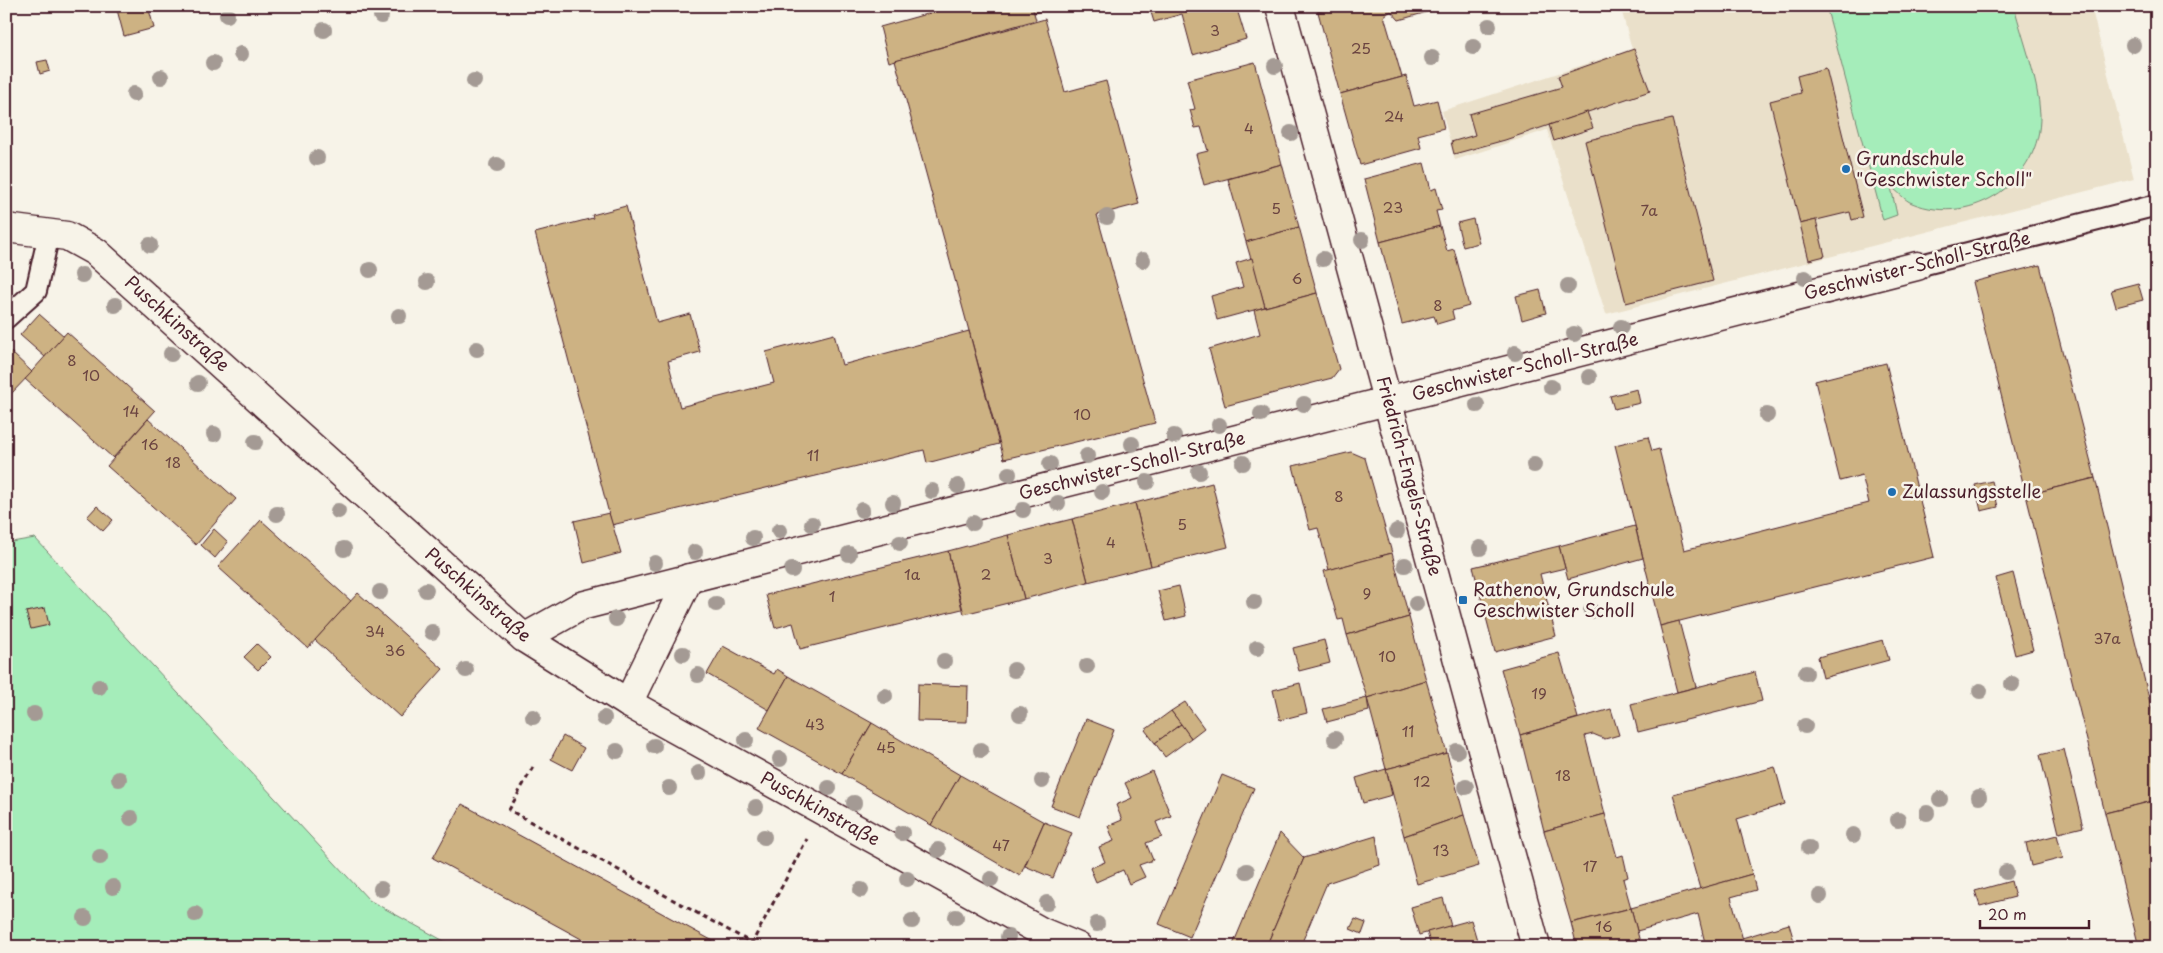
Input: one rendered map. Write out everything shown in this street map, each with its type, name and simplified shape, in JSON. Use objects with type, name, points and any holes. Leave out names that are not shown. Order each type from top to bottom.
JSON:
[{"type":"street","name":"Friedrich-Engels-Straße","points":[[1280,6],[1536,947]]},
{"type":"street","name":"Puschkinstraße","points":[[6,228],[68,236],[96,252],[524,638],[628,703],[1042,932],[1078,947]]},
{"type":"street","name":"Geschwister-Scholl-Straße","points":[[524,638],[580,606],[1917,266]]},
{"type":"street","points":[[628,703],[689,578]]},
{"type":"lane","name":"Geschwister-Scholl-Straße","points":[[1917,266],[2157,205]]},
{"type":"lane","points":[[6,318],[36,291],[49,234]]},
{"type":"path","points":[[533,767],[509,810],[758,947]]},
{"type":"path","points":[[752,943],[822,811]]},
{"type":"shaded area","name":"Grundschule \"Geschwister Scholl\"","points":[[1627,6],[2091,6],[2134,179],[1606,314],[1547,130],[1455,160],[1442,111],[1632,49],[1621,9]]},
{"type":"green space","points":[[1826,6],[2014,6],[2033,73],[2040,114],[2038,138],[2029,159],[2016,178],[2000,193],[1980,203],[1958,209],[1935,209],[1912,203],[1891,187],[1897,215],[1883,220]]},
{"type":"green space","points":[[35,538],[369,900],[455,947],[6,947],[6,543]]},
{"type":"building","points":[[116,6],[148,6],[154,28],[124,36]]},
{"type":"building","points":[[955,6],[1032,6],[1036,20],[889,62],[880,27]]},
{"type":"building","points":[[1032,6],[1058,6],[1034,13]]},
{"type":"building","points":[[1149,6],[1236,6],[1246,39],[1193,55],[1182,14],[1154,22]]},
{"type":"building","points":[[1317,6],[1338,6],[1318,12]]},
{"type":"building","points":[[1338,6],[1448,6],[1399,20],[1391,11],[1384,16],[1402,77],[1340,94],[1318,12]]},
{"type":"building","points":[[1045,19],[1065,92],[1106,81],[1139,204],[1097,215],[1155,423],[1004,459],[895,60]]},
{"type":"building","points":[[1634,49],[1650,91],[1505,140],[1454,154],[1451,142],[1475,135],[1469,114],[1562,87],[1558,76]]},
{"type":"building","points":[[47,60],[50,71],[40,74],[37,62]]},
{"type":"building","points":[[1255,62],[1282,164],[1204,185],[1196,154],[1208,151],[1201,127],[1195,128],[1190,110],[1195,109],[1187,80]]},
{"type":"building","points":[[1826,68],[1863,217],[1852,220],[1850,212],[1800,224],[1770,101],[1801,93],[1797,76]]},
{"type":"building","points":[[1406,76],[1414,106],[1437,100],[1444,128],[1418,135],[1421,148],[1360,165],[1340,94]]},
{"type":"building","points":[[1587,112],[1593,128],[1554,141],[1549,125]]},
{"type":"building","points":[[1672,119],[1713,281],[1626,303],[1585,141]]},
{"type":"building","points":[[1424,163],[1431,190],[1436,188],[1442,210],[1436,211],[1440,226],[1380,242],[1364,179]]},
{"type":"building","points":[[1282,164],[1299,227],[1246,242],[1228,179]]},
{"type":"building","points":[[626,206],[657,323],[690,314],[700,352],[668,361],[680,407],[774,383],[766,352],[834,334],[842,365],[969,331],[999,444],[927,463],[924,450],[612,525],[535,233],[593,218],[592,215]]},
{"type":"building","points":[[1473,219],[1479,243],[1463,247],[1457,223]]},
{"type":"building","points":[[1816,220],[1825,256],[1809,260],[1800,224]]},
{"type":"building","points":[[1440,226],[1447,251],[1454,249],[1469,306],[1452,311],[1454,319],[1437,324],[1434,316],[1402,324],[1380,242]]},
{"type":"building","points":[[1299,227],[1317,293],[1265,307],[1246,242]]},
{"type":"building","points":[[1252,258],[1265,307],[1217,320],[1211,296],[1243,287],[1236,263]]},
{"type":"building","points":[[2040,265],[2095,478],[2026,495],[1973,282]]},
{"type":"building","points":[[2138,283],[2143,300],[2116,307],[2111,290]]},
{"type":"building","points":[[1540,290],[1546,313],[1522,320],[1516,296]]},
{"type":"building","points":[[1317,293],[1339,369],[1332,378],[1225,406],[1209,349],[1260,334],[1254,310]]},
{"type":"building","points":[[39,314],[64,336],[45,357],[20,335]]},
{"type":"building","points":[[67,332],[155,411],[113,458],[25,379]]},
{"type":"building","points":[[11,352],[32,372],[10,395],[6,391],[6,356]]},
{"type":"building","name":"Zulassungsstelle","points":[[1886,363],[1934,557],[1660,626],[1615,445],[1648,437],[1652,451],[1659,449],[1684,550],[1869,503],[1862,475],[1840,481],[1815,381]]},
{"type":"building","points":[[1637,389],[1640,403],[1614,409],[1610,396]]},
{"type":"building","points":[[148,419],[236,499],[196,545],[107,466]]},
{"type":"building","points":[[1351,452],[1365,458],[1392,553],[1329,570],[1318,528],[1310,530],[1293,466]]},
{"type":"building","points":[[2095,478],[2157,731],[2157,800],[2105,813],[2026,495]]},
{"type":"building","points":[[1992,481],[1998,507],[1981,511],[1975,485]]},
{"type":"building","points":[[1212,483],[1228,547],[1151,566],[1135,503]]},
{"type":"building","points":[[1135,503],[1151,566],[1088,582],[1072,519]]},
{"type":"building","points":[[97,506],[113,520],[103,531],[87,517]]},
{"type":"building","points":[[609,513],[621,553],[584,563],[574,521]]},
{"type":"building","points":[[1072,519],[1088,582],[1024,599],[1008,535]]},
{"type":"building","points":[[261,520],[351,601],[308,648],[218,567]]},
{"type":"building","points":[[1635,526],[1643,558],[1568,579],[1559,546]]},
{"type":"building","points":[[214,529],[228,542],[215,558],[201,545]]},
{"type":"building","points":[[1008,535],[1024,599],[964,614],[948,551]]},
{"type":"building","points":[[1559,546],[1565,568],[1540,574],[1556,636],[1495,652],[1473,567]]},
{"type":"building","points":[[948,551],[962,609],[800,649],[793,623],[775,628],[766,595]]},
{"type":"building","points":[[1392,553],[1409,617],[1347,635],[1343,619],[1338,620],[1324,571]]},
{"type":"building","points":[[2013,573],[2033,650],[2015,655],[1996,578]]},
{"type":"building","points":[[1179,586],[1186,616],[1166,621],[1158,591]]},
{"type":"building","points":[[358,593],[443,669],[400,717],[315,640]]},
{"type":"building","points":[[45,608],[49,625],[31,629],[26,612]]},
{"type":"building","points":[[1409,617],[1426,680],[1367,698],[1347,635]]},
{"type":"building","points":[[1679,621],[1696,687],[1677,692],[1660,626]]},
{"type":"building","points":[[1324,640],[1330,663],[1299,671],[1293,648]]},
{"type":"building","points":[[1883,640],[1889,660],[1823,678],[1818,657]]},
{"type":"building","points":[[257,644],[271,657],[258,670],[244,657]]},
{"type":"building","points":[[723,646],[774,674],[777,669],[788,676],[769,710],[707,674]]},
{"type":"building","points":[[1559,653],[1578,718],[1520,735],[1501,669]]},
{"type":"building","points":[[1755,672],[1762,701],[1638,732],[1631,704]]},
{"type":"building","points":[[788,676],[872,723],[842,774],[759,728]]},
{"type":"building","points":[[1426,680],[1447,753],[1386,769],[1367,698]]},
{"type":"building","points":[[1300,683],[1307,713],[1280,720],[1273,690]]},
{"type":"building","points":[[918,684],[968,686],[967,722],[917,721]]},
{"type":"building","points":[[1367,698],[1369,711],[1327,722],[1323,709]]},
{"type":"building","points":[[1185,702],[1204,728],[1191,738],[1171,711]]},
{"type":"building","points":[[1611,709],[1619,735],[1605,739],[1593,734],[1585,736],[1605,814],[1544,831],[1520,735]]},
{"type":"building","points":[[1171,711],[1181,724],[1155,743],[1145,730]]},
{"type":"building","points":[[1086,719],[1114,730],[1080,817],[1051,806]]},
{"type":"building","points":[[872,723],[960,775],[931,825],[842,774]]},
{"type":"building","points":[[1181,724],[1191,738],[1165,757],[1155,743]]},
{"type":"building","points":[[563,736],[584,748],[572,770],[551,759]]},
{"type":"building","points":[[2064,749],[2083,827],[2059,833],[2040,755]]},
{"type":"building","points":[[1447,753],[1464,815],[1404,836],[1386,769]]},
{"type":"building","points":[[1775,767],[1785,804],[1737,819],[1752,874],[1700,889],[1673,794]]},
{"type":"building","points":[[1386,769],[1392,795],[1363,803],[1356,778]]},
{"type":"building","points":[[1152,771],[1171,816],[1156,822],[1162,837],[1146,843],[1153,860],[1139,865],[1145,877],[1129,884],[1123,870],[1096,882],[1090,868],[1105,862],[1099,847],[1114,841],[1108,826],[1122,820],[1116,805],[1132,798],[1125,783]]},
{"type":"building","points":[[960,775],[1044,822],[1020,876],[931,825]]},
{"type":"building","points":[[1222,775],[1254,788],[1190,937],[1159,924]]},
{"type":"building","points":[[2157,800],[2157,947],[2139,947],[2105,813]]},
{"type":"building","points":[[462,804],[724,947],[596,947],[433,858]]},
{"type":"building","points":[[1605,814],[1617,857],[1623,855],[1628,877],[1623,879],[1631,908],[1571,923],[1544,831]]},
{"type":"building","points":[[1464,815],[1479,866],[1417,884],[1404,836]]},
{"type":"building","points":[[1044,822],[1072,833],[1053,878],[1025,866]]},
{"type":"building","points":[[1280,833],[1304,858],[1266,947],[1232,947]]},
{"type":"building","points":[[2057,835],[2063,858],[2031,866],[2026,843]]},
{"type":"building","points":[[1376,836],[1380,865],[1327,883],[1300,947],[1266,947],[1304,858]]},
{"type":"building","points":[[1752,874],[1756,890],[1731,897],[1745,947],[1706,947],[1698,914],[1637,931],[1631,908]]},
{"type":"building","points":[[2011,881],[2015,897],[1980,906],[1975,891]]},
{"type":"building","points":[[1443,898],[1451,926],[1419,935],[1411,907]]},
{"type":"building","points":[[1631,908],[1641,946],[1647,944],[1647,947],[1577,947],[1571,923]]},
{"type":"building","points":[[1355,919],[1366,923],[1362,934],[1350,929]]},
{"type":"building","points":[[1471,920],[1479,947],[1431,947],[1427,932]]},
{"type":"building","points":[[1789,924],[1794,941],[1775,947],[1745,947],[1742,938]]},
{"type":"place","name":"Grundschule \"Geschwister Scholl\"","points":[[1846,169]]},
{"type":"place","name":"Zulassungsstelle","points":[[1892,492]]},
{"type":"place","name":"Rathenow, Grundschule Geschwister Scholl","points":[[1463,600]]}]
